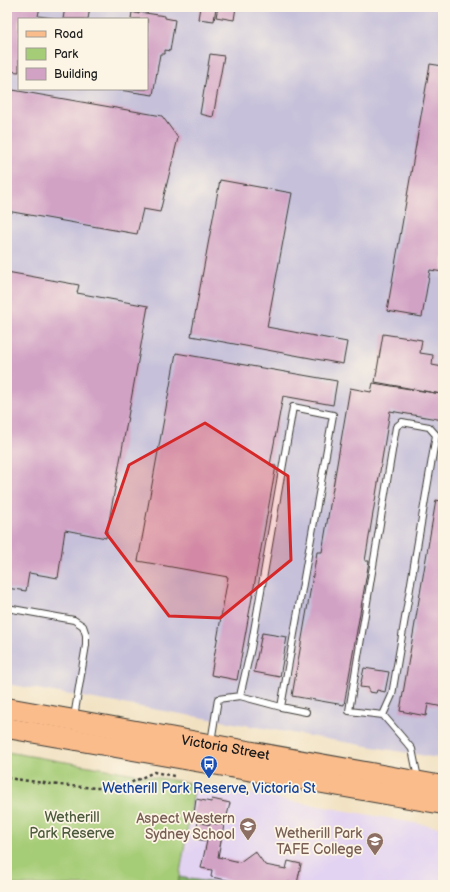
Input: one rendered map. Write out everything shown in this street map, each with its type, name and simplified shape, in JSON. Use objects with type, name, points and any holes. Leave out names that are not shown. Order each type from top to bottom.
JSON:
[{"type":"main road","name":"Victoria Street","points":[[7,708],[443,786]]},
{"type":"main road","name":"Victoria Street","points":[[7,728],[443,804]]},
{"type":"lane","points":[[240,696],[251,648],[293,407],[333,415],[281,707]]},
{"type":"lane","points":[[383,715],[392,695],[436,435],[428,427],[402,422],[396,427],[349,711],[383,715],[412,749],[418,782]]},
{"type":"lane","points":[[7,608],[74,620],[83,626],[86,634],[86,645],[74,720]]},
{"type":"lane","points":[[211,745],[218,700],[240,696],[306,712]]},
{"type":"path","points":[[7,778],[59,785],[108,788],[126,785],[154,772],[174,776]]},
{"type":"highlighted area","points":[[205,423],[288,476],[291,560],[220,618],[169,616],[106,533],[129,465]]},
{"type":"shaded area","points":[[7,7],[443,7],[443,759],[7,684]]},
{"type":"shaded area","points":[[195,784],[443,828],[443,885],[178,885]]},
{"type":"green space","name":"Wetherill Park Reserve","points":[[7,752],[195,784],[178,885],[7,885]]},
{"type":"green space","points":[[179,877],[226,885],[178,885]]},
{"type":"building","points":[[7,7],[40,7],[38,16],[53,18],[18,18],[18,72],[7,71]]},
{"type":"building","points":[[65,7],[90,7],[88,18],[63,18]]},
{"type":"building","points":[[200,7],[216,7],[214,21],[198,19]]},
{"type":"building","points":[[218,7],[236,7],[234,20],[216,17]]},
{"type":"building","points":[[132,12],[139,14],[139,12],[165,16],[165,18],[175,20],[170,51],[165,50],[165,54],[160,54],[153,95],[119,90],[148,90],[148,18],[131,18]]},
{"type":"building","points":[[210,54],[224,56],[213,117],[200,114]]},
{"type":"building","points":[[430,64],[443,66],[443,272],[430,270],[422,317],[387,311]]},
{"type":"building","points":[[7,89],[162,116],[178,138],[160,212],[143,209],[137,234],[7,211]]},
{"type":"building","points":[[220,180],[292,193],[267,327],[347,342],[343,364],[191,336]]},
{"type":"building","points":[[7,272],[79,285],[77,293],[148,306],[106,538],[65,530],[58,578],[29,573],[26,591],[7,588]]},
{"type":"building","points":[[383,334],[422,340],[420,353],[433,355],[432,365],[443,367],[443,420],[390,411],[365,561],[369,561],[344,705],[292,696],[317,552],[322,552],[350,388],[371,392],[373,383],[441,394],[375,382]]},
{"type":"building","points":[[176,353],[337,381],[333,405],[283,396],[270,465],[276,466],[237,680],[211,675],[228,577],[138,561]]},
{"type":"building","points":[[442,492],[443,707],[428,704],[426,716],[400,711],[436,500],[441,501]]},
{"type":"building","points":[[262,633],[287,637],[280,677],[254,672]]},
{"type":"building","points":[[364,668],[389,672],[385,692],[377,690],[376,693],[369,692],[369,688],[360,687]]},
{"type":"building","points":[[196,799],[211,802],[212,799],[230,803],[226,820],[194,814]]},
{"type":"building","points":[[198,822],[210,825],[210,823],[224,825],[218,857],[240,862],[255,851],[265,865],[286,869],[288,861],[301,864],[297,884],[288,882],[287,885],[254,885],[211,877],[212,870],[201,868],[207,841],[195,839]]},
{"type":"place","name":"Wetherill Park Reserve, Victoria St","points":[[209,779]]},
{"type":"place","name":"Aspect Western Sydney School","points":[[248,841]]},
{"type":"place","name":"Wetherill Park TAFE College","points":[[375,856]]}]
